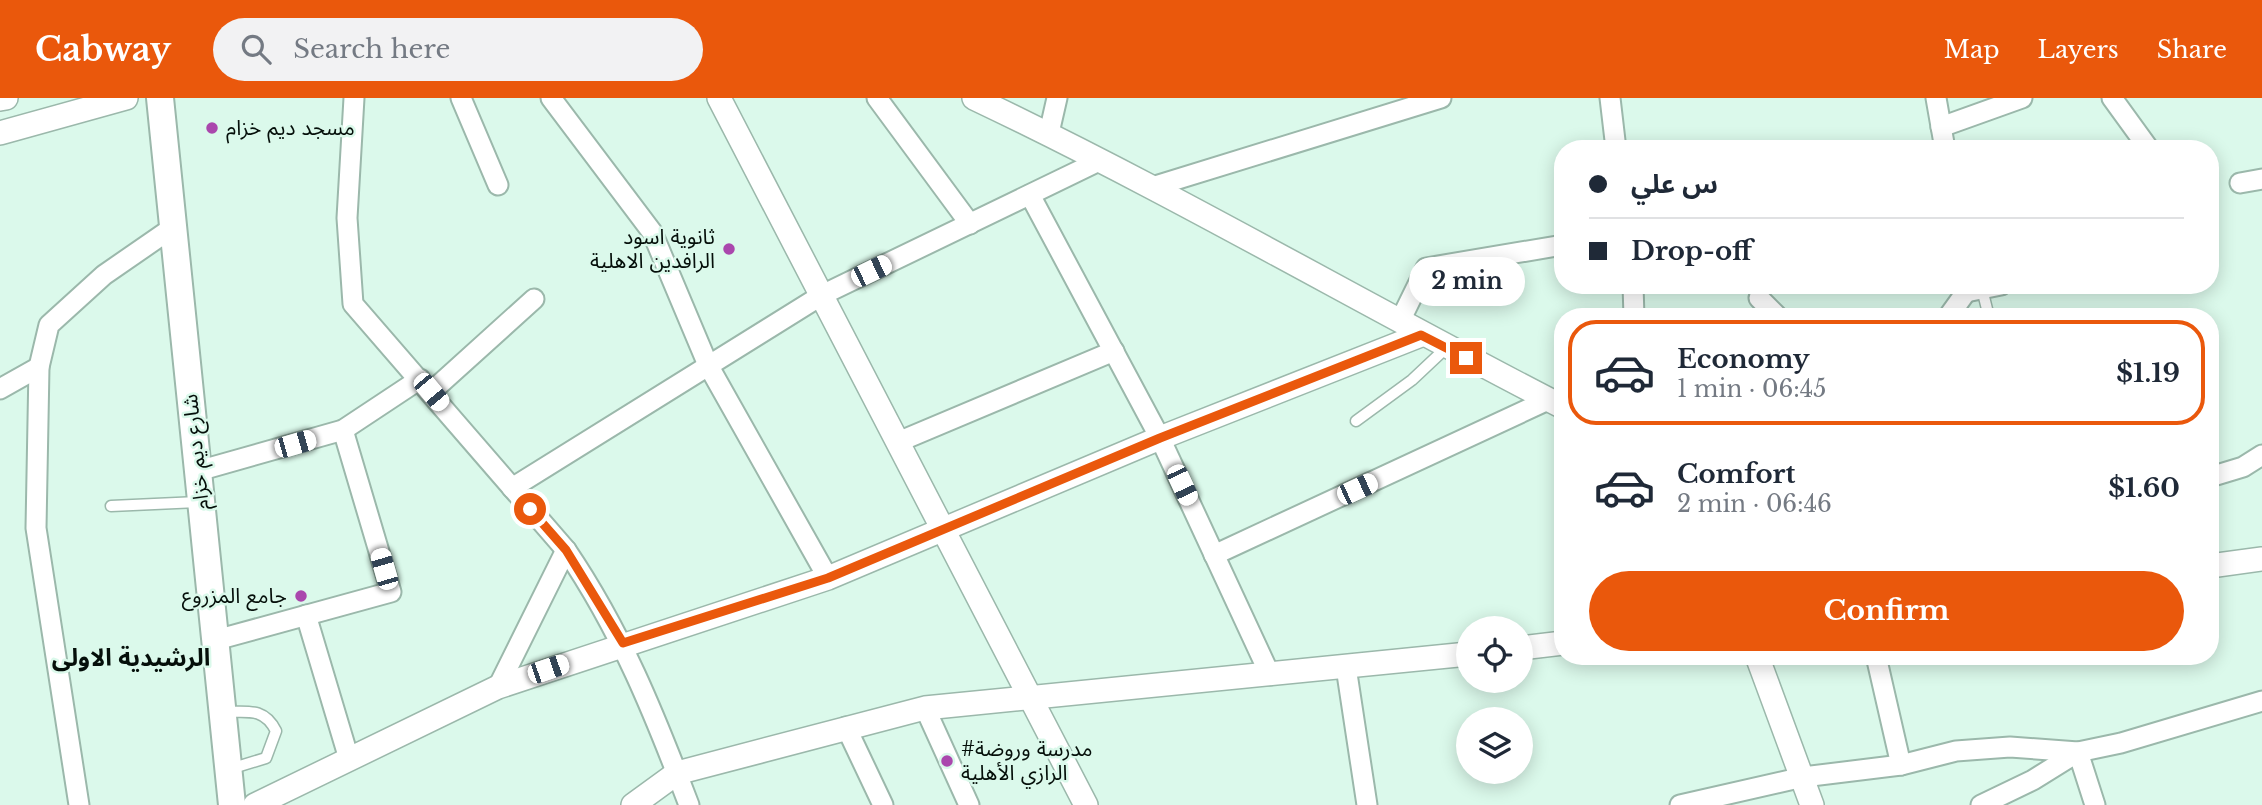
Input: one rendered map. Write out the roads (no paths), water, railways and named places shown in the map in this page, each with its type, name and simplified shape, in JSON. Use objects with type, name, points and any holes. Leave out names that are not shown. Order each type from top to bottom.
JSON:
[{"type":"main road","name":"شارع ديم خزام","points":[[160,98],[232,805]]},
{"type":"street","points":[[0,99],[6,98]]},
{"type":"street","points":[[0,133],[126,98]]},
{"type":"street","points":[[354,98],[347,218],[353,303],[566,550],[623,643],[690,805]]},
{"type":"street","points":[[461,98],[498,185]]},
{"type":"street","points":[[551,98],[652,232],[708,365],[828,578]]},
{"type":"street","points":[[719,98],[1086,805]]},
{"type":"street","points":[[877,98],[970,224]]},
{"type":"street","points":[[974,98],[1152,187],[1400,321],[1421,335],[1554,403]]},
{"type":"street","points":[[1049,134],[1057,98]]},
{"type":"street","points":[[1152,187],[1441,98]]},
{"type":"street","points":[[1610,98],[1615,140]]},
{"type":"street","points":[[1936,98],[1943,140]]},
{"type":"street","points":[[1941,127],[2022,98]]},
{"type":"street","points":[[2112,98],[2142,140]]},
{"type":"street","points":[[512,488],[822,295],[1099,161]]},
{"type":"street","points":[[2240,183],[2262,179]]},
{"type":"street","points":[[1030,195],[1160,438],[1270,675]]},
{"type":"street","points":[[79,805],[36,528],[39,367],[49,325],[104,275],[172,228]]},
{"type":"street","points":[[1400,321],[1426,268],[1554,246]]},
{"type":"street","points":[[1955,308],[1967,294]]},
{"type":"street","points":[[1759,298],[1768,308]]},
{"type":"street","points":[[198,471],[343,430],[426,385],[534,299]]},
{"type":"street","points":[[254,805],[498,687],[623,643],[828,578],[1160,438],[1421,335]]},
{"type":"street","points":[[898,442],[1114,351]]},
{"type":"street","points":[[0,389],[39,367]]},
{"type":"street","points":[[1214,555],[1554,405]]},
{"type":"street","points":[[216,640],[391,592],[343,430]]},
{"type":"street","points":[[2219,475],[2253,469],[2262,456]]},
{"type":"street","points":[[498,687],[566,550]]},
{"type":"street","points":[[2219,565],[2262,559]]},
{"type":"street","points":[[306,615],[349,759]]},
{"type":"street","points":[[1533,647],[1554,644]]},
{"type":"street","points":[[633,805],[677,773],[925,708],[1032,700],[1456,655]]},
{"type":"street","points":[[1760,665],[1812,805]]},
{"type":"street","points":[[1878,665],[1901,765]]},
{"type":"street","points":[[1346,667],[1367,805]]},
{"type":"street","points":[[1679,805],[1803,777],[1901,765],[1956,751],[2010,747],[2078,752],[2121,743],[2262,701]]},
{"type":"street","points":[[925,708],[969,805]]},
{"type":"street","points":[[846,727],[883,805]]},
{"type":"street","points":[[1981,805],[2033,780],[2078,752]]},
{"type":"street","points":[[2078,752],[2095,805]]},
{"type":"lane","points":[[1356,421],[1412,380],[1446,348]]},
{"type":"lane","points":[[111,506],[201,502]]},
{"type":"lane","points":[[223,712],[260,712],[270,719],[276,731],[266,758],[229,769]]},
{"type":"place","name":"مسجد ديم خزام","points":[[212,128]]},
{"type":"place","name":"ثانوية اسود الرافدين الاهلية","points":[[729,249]]},
{"type":"place","name":"جامع المزروع","points":[[301,596]]},
{"type":"place","name":"#مدرسة وروضة الرازي الأهلية","points":[[947,761]]},
{"type":"district","name":"الرشيدية الاولى","points":[[131,657]]}]
